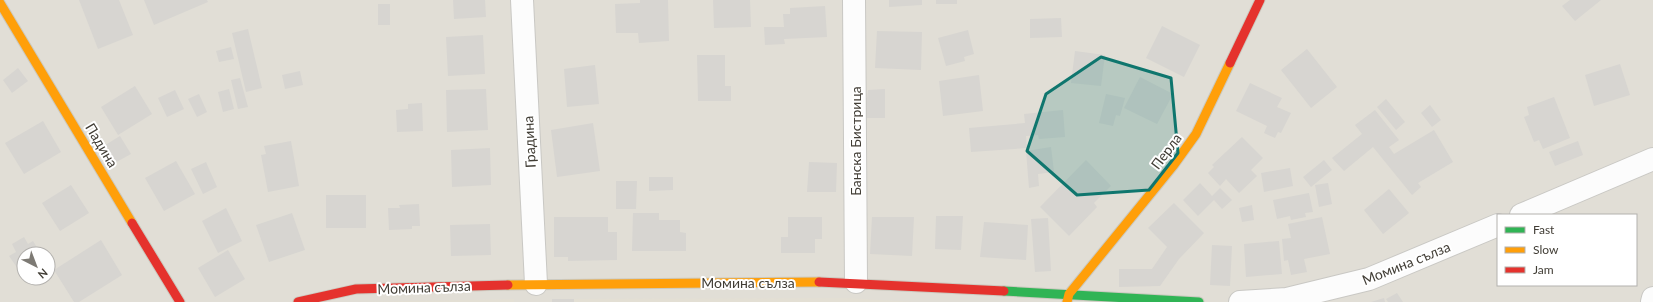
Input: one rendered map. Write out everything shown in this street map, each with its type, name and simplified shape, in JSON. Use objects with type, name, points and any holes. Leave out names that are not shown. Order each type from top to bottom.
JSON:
[{"type":"street","name":"Градина","points":[[522,0],[536,284]]},
{"type":"street","name":"Банска Бистрица","points":[[854,0],[856,282]]},
{"type":"street","name":"Перла","points":[[1068,298],[1173,166],[1196,134],[1260,0]]},
{"type":"street","name":"Падина","points":[[0,3],[180,302]]},
{"type":"street","points":[[1523,214],[1653,159]]},
{"type":"street","name":"Момина сълза","points":[[1240,302],[1287,299],[1369,279],[1497,225]]},
{"type":"street","name":"Момина сълза","points":[[298,302],[356,289],[536,284],[856,282],[1068,298],[1199,302]]},
{"type":"street","points":[[1652,302],[1653,298]]},
{"type":"highlighted area","points":[[1101,57],[1171,78],[1178,153],[1149,190],[1077,195],[1027,151],[1046,94]]},
{"type":"shaded area","points":[[0,0],[1653,0],[1653,302],[0,302]]},
{"type":"shaded area","points":[[846,298],[915,302],[552,302],[552,299]]},
{"type":"shaded area","points":[[514,299],[514,302],[357,302]]},
{"type":"building","points":[[79,0],[119,0],[133,35],[98,49]]},
{"type":"building","points":[[144,0],[207,0],[208,2],[154,25]]},
{"type":"building","points":[[453,0],[485,0],[486,17],[454,19]]},
{"type":"building","points":[[640,0],[668,0],[669,41],[639,43],[638,33],[616,33],[615,4],[640,3]]},
{"type":"building","points":[[713,0],[750,0],[751,27],[714,28]]},
{"type":"building","points":[[889,0],[922,0],[922,5],[889,7]]},
{"type":"building","points":[[936,0],[957,0],[957,4],[936,4]]},
{"type":"building","points":[[1570,0],[1601,0],[1575,21],[1562,6]]},
{"type":"building","points":[[378,4],[390,4],[390,25],[378,25]]},
{"type":"building","points":[[825,6],[827,37],[784,39],[785,44],[765,45],[764,27],[784,27],[783,14],[790,14],[790,8]]},
{"type":"building","points":[[1061,18],[1062,37],[1030,38],[1030,19]]},
{"type":"building","points":[[1162,26],[1200,45],[1184,77],[1146,58]]},
{"type":"building","points":[[248,29],[262,88],[246,92],[232,33]]},
{"type":"building","points":[[968,30],[974,54],[964,57],[965,61],[946,66],[938,38]]},
{"type":"building","points":[[877,31],[922,32],[921,70],[875,68]]},
{"type":"building","points":[[483,35],[485,74],[448,76],[446,37]]},
{"type":"building","points":[[231,47],[234,59],[219,62],[216,51]]},
{"type":"building","points":[[1307,49],[1337,87],[1311,108],[1281,70]]},
{"type":"building","points":[[1075,51],[1105,55],[1101,86],[1071,83]]},
{"type":"building","points":[[697,55],[725,55],[725,86],[731,86],[731,101],[698,101]]},
{"type":"building","points":[[1620,64],[1630,95],[1594,106],[1585,75]]},
{"type":"building","points":[[595,65],[599,104],[567,107],[564,69]]},
{"type":"building","points":[[18,68],[28,81],[12,93],[3,80]]},
{"type":"building","points":[[300,71],[303,85],[285,89],[282,75]]},
{"type":"building","points":[[979,75],[983,111],[943,116],[939,81]]},
{"type":"building","points":[[1140,77],[1173,94],[1157,124],[1124,108]]},
{"type":"building","points":[[240,78],[248,107],[238,109],[231,80]]},
{"type":"building","points":[[1250,83],[1282,98],[1277,107],[1291,113],[1281,133],[1278,132],[1275,138],[1264,133],[1267,126],[1236,111]]},
{"type":"building","points":[[135,86],[152,114],[118,135],[101,107]]},
{"type":"building","points":[[229,89],[234,109],[223,112],[218,92]]},
{"type":"building","points":[[486,89],[488,130],[447,132],[446,90]]},
{"type":"building","points":[[885,89],[885,118],[860,118],[860,98],[867,98],[868,90]]},
{"type":"building","points":[[175,90],[184,109],[167,117],[158,98]]},
{"type":"building","points":[[199,94],[207,112],[197,117],[188,99]]},
{"type":"building","points":[[1106,94],[1125,98],[1120,116],[1116,115],[1113,126],[1099,123]]},
{"type":"building","points":[[1554,97],[1570,138],[1543,149],[1539,140],[1534,142],[1524,117],[1529,115],[1527,107]]},
{"type":"building","points":[[1386,99],[1405,122],[1396,130],[1377,107]]},
{"type":"building","points":[[422,103],[423,131],[397,132],[396,110],[408,109],[408,104]]},
{"type":"building","points":[[1430,105],[1441,120],[1432,127],[1421,113]]},
{"type":"building","points":[[1063,110],[1065,137],[1039,139],[1038,135],[1026,136],[1027,148],[971,152],[969,128],[1025,123],[1024,114]]},
{"type":"building","points":[[1375,110],[1399,140],[1389,147],[1394,154],[1434,130],[1453,162],[1418,183],[1421,187],[1412,195],[1373,147],[1344,171],[1332,158],[1362,134],[1355,125]]},
{"type":"building","points":[[43,121],[61,152],[24,174],[5,143]]},
{"type":"building","points":[[593,123],[600,171],[557,177],[551,130]]},
{"type":"building","points":[[120,136],[131,154],[111,165],[102,147]]},
{"type":"building","points":[[1242,137],[1263,158],[1251,170],[1257,176],[1239,193],[1226,179],[1220,186],[1208,173],[1214,167],[1212,165]]},
{"type":"building","points":[[291,141],[299,186],[268,192],[261,155],[266,154],[264,146]]},
{"type":"building","points":[[1578,141],[1583,155],[1555,166],[1549,152]]},
{"type":"building","points":[[1051,147],[1054,172],[1038,174],[1039,186],[1029,188],[1026,151]]},
{"type":"building","points":[[490,148],[491,185],[452,187],[451,150]]},
{"type":"building","points":[[1086,160],[1111,186],[1094,203],[1097,207],[1069,236],[1040,207]]},
{"type":"building","points":[[1324,160],[1332,170],[1311,187],[1303,177]]},
{"type":"building","points":[[176,161],[195,194],[164,211],[145,178]]},
{"type":"building","points":[[206,162],[217,187],[203,194],[191,169]]},
{"type":"building","points":[[809,162],[837,163],[836,192],[807,192]]},
{"type":"building","points":[[1290,168],[1293,186],[1264,192],[1261,173]]},
{"type":"building","points":[[649,177],[673,177],[673,190],[649,191]]},
{"type":"building","points":[[616,181],[637,181],[636,209],[616,209]]},
{"type":"building","points":[[1200,183],[1212,196],[1220,188],[1232,200],[1222,209],[1214,200],[1198,216],[1183,200]]},
{"type":"building","points":[[1328,183],[1332,204],[1319,207],[1315,185]]},
{"type":"building","points":[[71,185],[89,213],[60,231],[42,203]]},
{"type":"building","points":[[1389,189],[1409,213],[1383,234],[1364,210]]},
{"type":"building","points":[[1309,193],[1313,212],[1305,213],[1306,217],[1291,220],[1290,216],[1277,219],[1273,200]]},
{"type":"building","points":[[326,195],[366,195],[366,228],[326,228]]},
{"type":"building","points":[[1174,203],[1204,233],[1179,259],[1160,286],[1119,287],[1119,269],[1152,269],[1167,247],[1148,228]]},
{"type":"building","points":[[419,204],[420,226],[412,226],[412,229],[389,230],[388,208],[400,208],[399,205]]},
{"type":"building","points":[[1252,205],[1254,220],[1242,222],[1239,208]]},
{"type":"building","points":[[226,208],[242,241],[218,253],[202,221]]},
{"type":"building","points":[[292,213],[305,250],[269,262],[256,225]]},
{"type":"building","points":[[633,213],[659,213],[659,220],[680,220],[680,232],[686,233],[686,251],[632,251]]},
{"type":"building","points":[[936,216],[963,216],[961,250],[935,249]]},
{"type":"building","points":[[554,217],[608,217],[608,232],[617,232],[617,260],[568,261],[568,257],[554,257]]},
{"type":"building","points":[[788,217],[822,217],[822,239],[815,239],[815,253],[781,253],[781,237],[788,237]]},
{"type":"building","points":[[872,217],[914,217],[912,256],[870,254]]},
{"type":"building","points":[[1322,217],[1330,254],[1304,259],[1307,272],[1291,275],[1288,260],[1284,261],[1282,239],[1291,238],[1288,224]]},
{"type":"building","points":[[1048,218],[1051,271],[1035,272],[1031,219]]},
{"type":"building","points":[[984,222],[1028,225],[1026,260],[980,257]]},
{"type":"building","points":[[490,224],[491,255],[451,256],[450,225]]},
{"type":"building","points":[[24,237],[28,244],[33,241],[36,246],[16,246],[16,252],[12,244]]},
{"type":"building","points":[[101,240],[122,275],[79,302],[74,302],[56,273],[56,269]]},
{"type":"building","points":[[1279,241],[1282,274],[1246,277],[1244,244]]},
{"type":"building","points":[[1212,245],[1232,246],[1230,286],[1210,285]]},
{"type":"building","points":[[228,250],[245,279],[215,297],[198,268]]},
{"type":"building","points":[[16,252],[16,266],[9,256]]},
{"type":"building","points":[[1397,293],[1403,302],[1388,302],[1386,299]]},
{"type":"building","points":[[1384,298],[1385,302],[1371,302]]},
{"type":"building","points":[[552,299],[574,299],[574,302],[552,302]]},
{"type":"traffic: fast","points":[[1004,291],[1199,302]]},
{"type":"traffic: slow","points":[[0,3],[132,223]]},
{"type":"traffic: slow","points":[[1067,302],[1069,294],[1173,166],[1196,134],[1230,63]]},
{"type":"traffic: slow","points":[[508,285],[819,282]]},
{"type":"traffic: jam","points":[[1230,63],[1260,0]]},
{"type":"traffic: jam","points":[[132,223],[180,302]]},
{"type":"traffic: jam","points":[[819,282],[1004,291]]},
{"type":"traffic: jam","points":[[298,302],[356,289],[508,285]]}]
